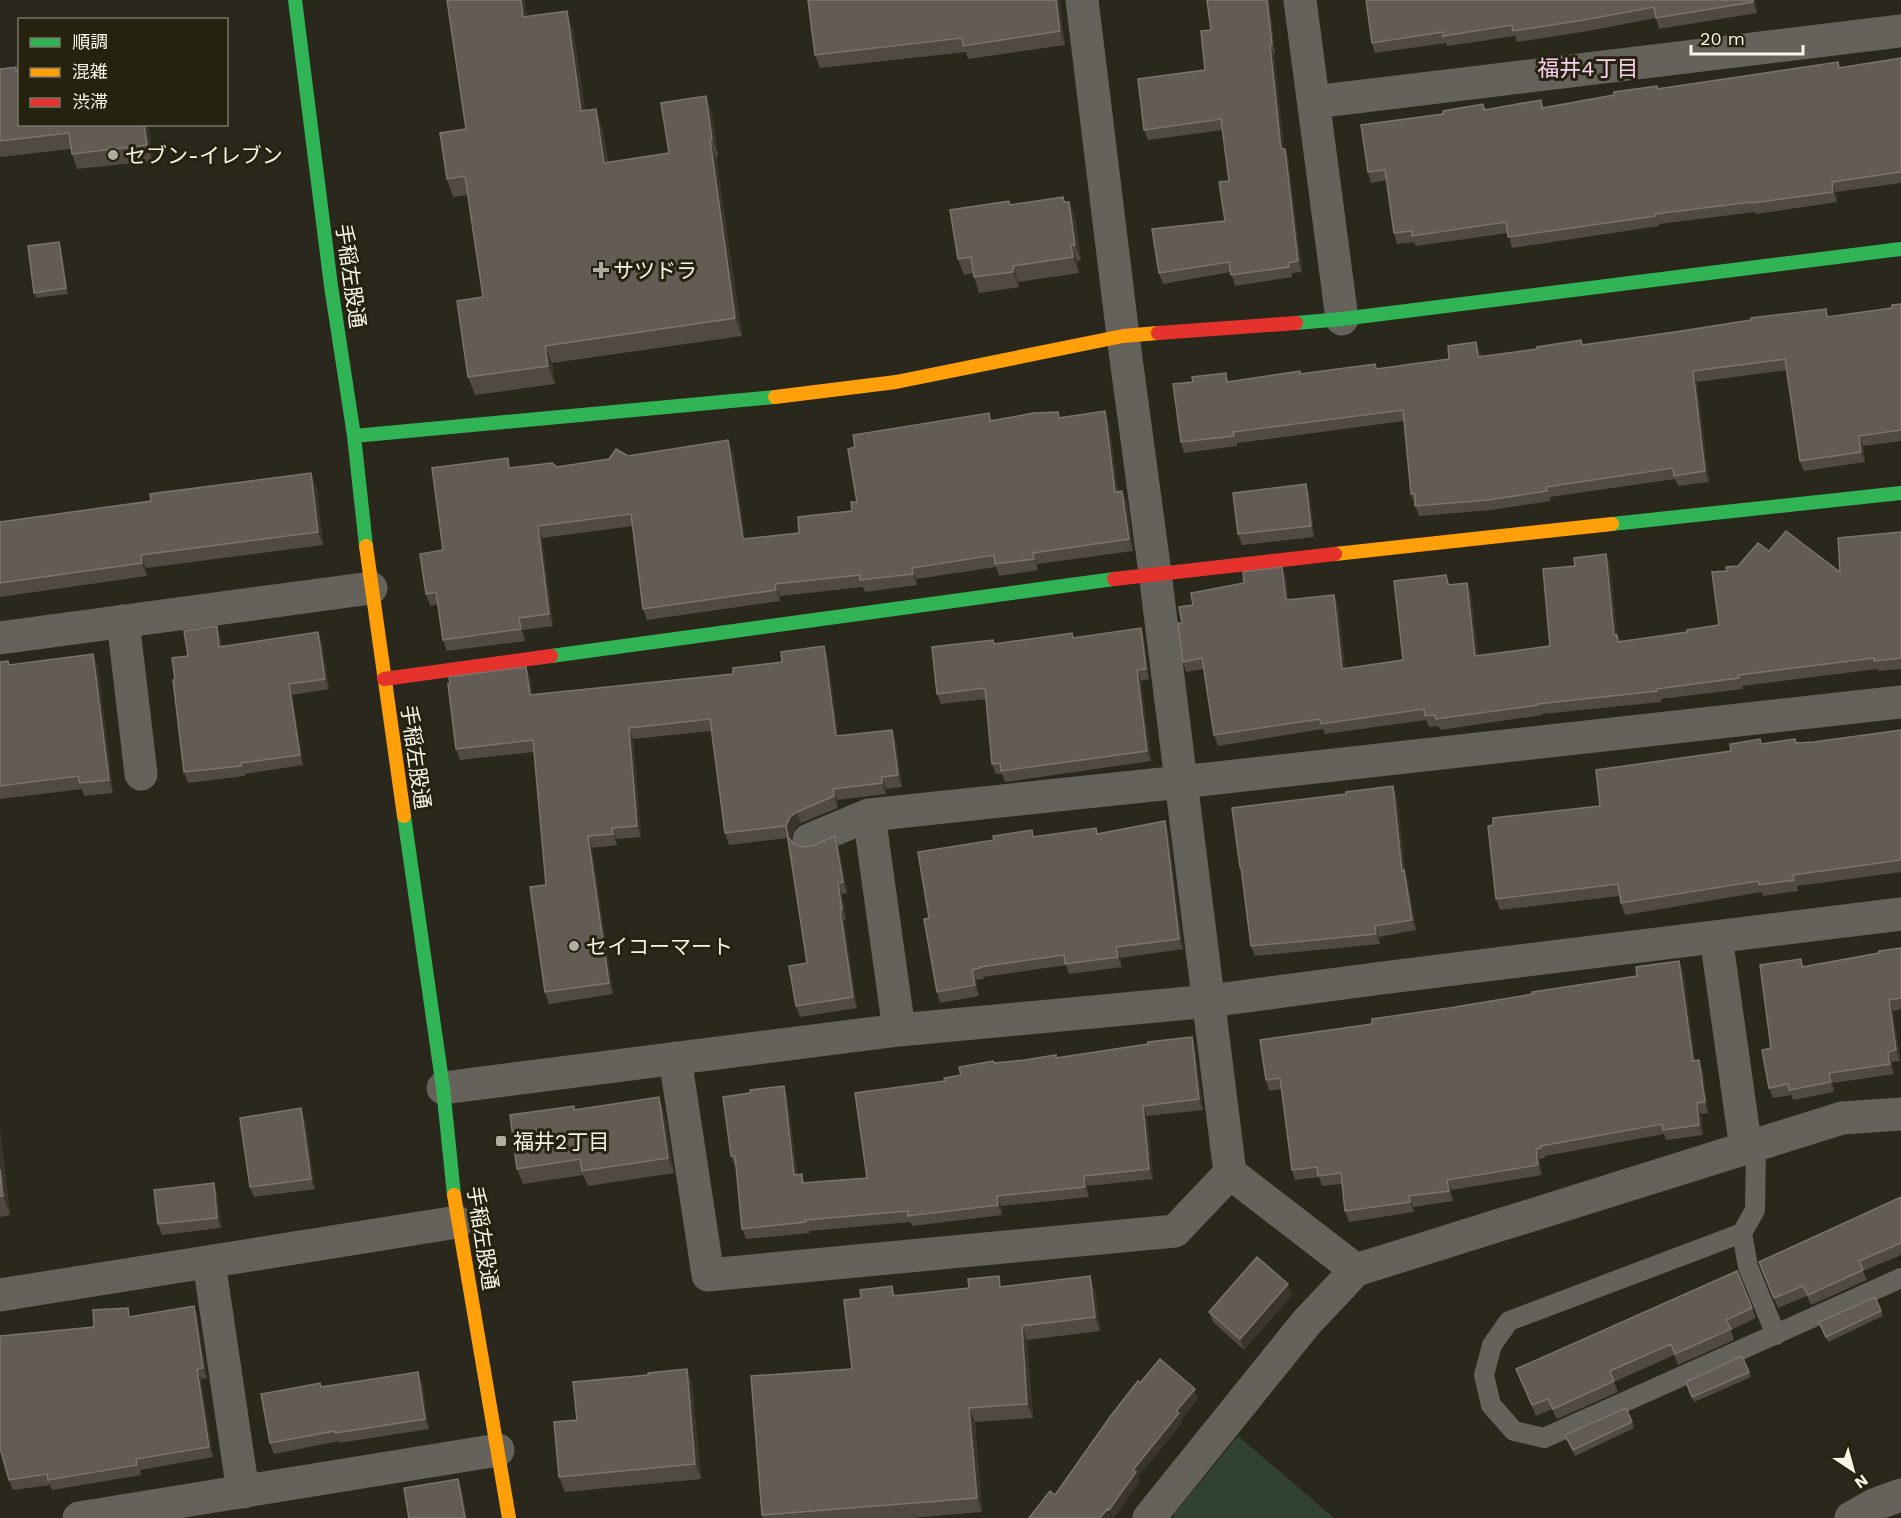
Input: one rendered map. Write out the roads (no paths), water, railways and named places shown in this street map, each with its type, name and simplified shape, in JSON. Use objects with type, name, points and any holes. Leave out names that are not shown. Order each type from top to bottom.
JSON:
[{"type":"street","name":"手稲左股通","points":[[294,0],[331,286],[354,436],[371,588],[443,1088],[457,1222],[510,1518]]},
{"type":"street","points":[[1082,0],[1123,336],[1210,1000],[1230,1173],[1356,1270]]},
{"type":"street","points":[[1300,0],[1342,319]]},
{"type":"street","points":[[1314,102],[1901,31]]},
{"type":"street","points":[[354,436],[805,394],[896,382],[1123,336],[1342,319],[1901,249]]},
{"type":"street","points":[[384,679],[1155,573],[1901,493]]},
{"type":"street","points":[[0,638],[371,588]]},
{"type":"street","points":[[123,621],[141,774]]},
{"type":"street","points":[[809,840],[869,815],[1901,702]]},
{"type":"street","points":[[869,815],[899,1030]]},
{"type":"street","points":[[443,1088],[899,1030],[1210,1000],[1901,914]]},
{"type":"street","points":[[1716,937],[1751,1147]]},
{"type":"street","points":[[675,1058],[708,1275],[1175,1231],[1230,1173]]},
{"type":"street","points":[[1149,1518],[1306,1323],[1356,1270],[1842,1118],[1901,1113]]},
{"type":"street","points":[[0,1295],[457,1222]]},
{"type":"street","points":[[208,1262],[243,1491]]},
{"type":"street","points":[[79,1518],[188,1509],[243,1491],[498,1450]]},
{"type":"street","points":[[1851,1518],[1875,1504],[1901,1495]]},
{"type":"lane","points":[[1751,1147],[1755,1210],[1742,1233],[1748,1267],[1776,1335]]},
{"type":"lane","points":[[1742,1233],[1509,1321],[1492,1345],[1484,1375],[1491,1406],[1514,1431],[1544,1438],[1901,1278]]},
{"type":"place","name":"セブン-イレブン","points":[[113,155]]},
{"type":"place","name":"サツドラ","points":[[601,270]]},
{"type":"place","name":"セイコーマート","points":[[574,946]]},
{"type":"place","name":"福井2丁目","points":[[501,1141]]},
{"type":"district","name":"福井4丁目","points":[[1588,68]]}]
